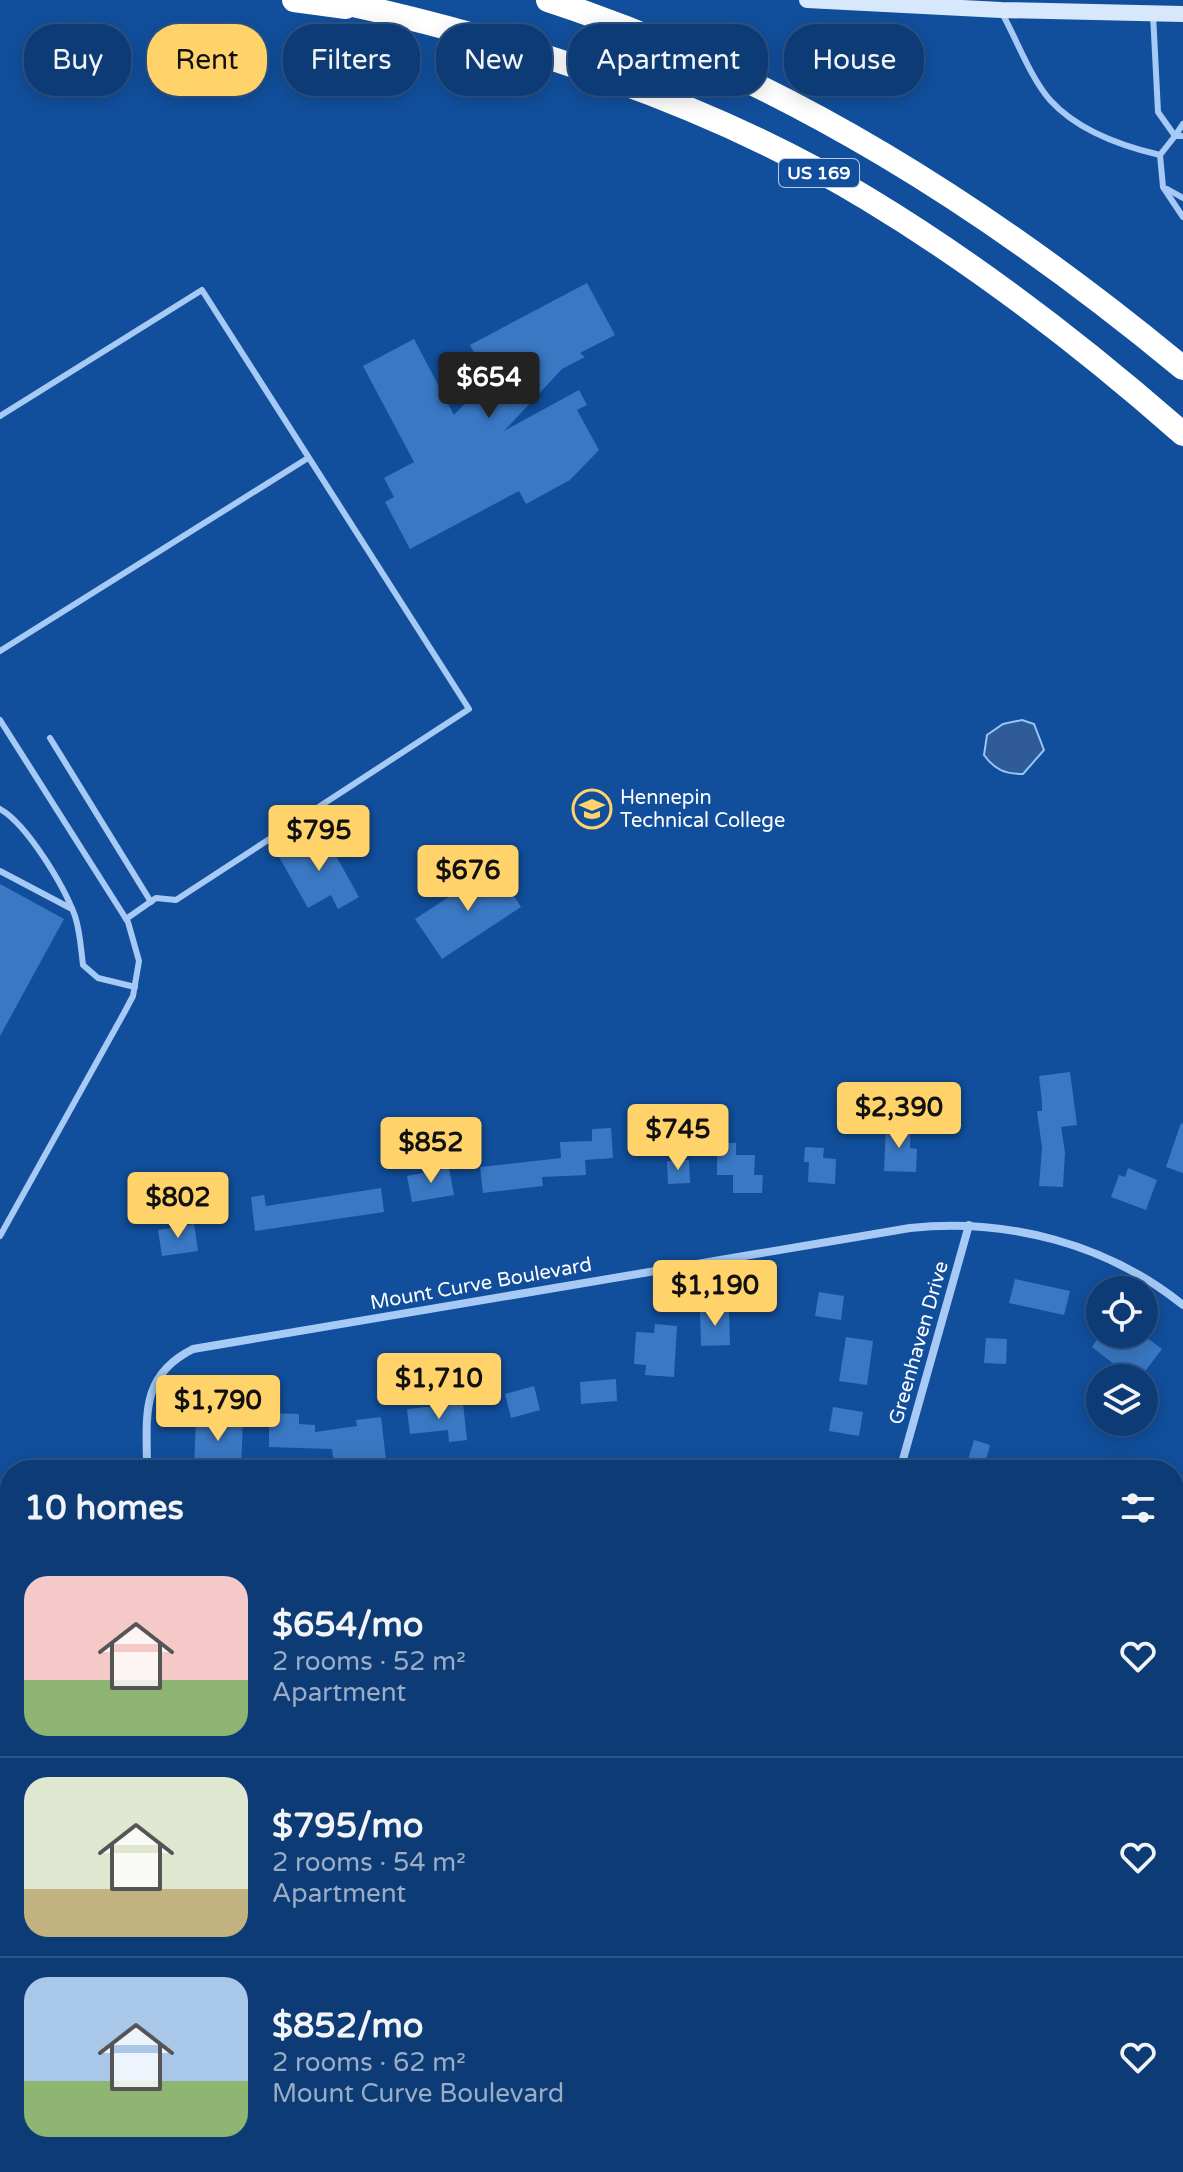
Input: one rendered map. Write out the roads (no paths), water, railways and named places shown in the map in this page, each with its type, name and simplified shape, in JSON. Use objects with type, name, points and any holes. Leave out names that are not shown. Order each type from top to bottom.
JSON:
[{"type":"highway","points":[[294,0],[400,15]]},
{"type":"highway","name":"US 169","points":[[331,0],[400,15],[618,82],[754,140],[866,197],[975,267],[1090,352],[1183,434]]},
{"type":"highway","name":"US 169","points":[[548,0],[696,57],[811,110],[992,222],[1056,266],[1183,368]]},
{"type":"street","points":[[807,0],[1153,14],[1177,9]]},
{"type":"street","name":"Mount Curve Boulevard","points":[[147,1460],[151,1389],[161,1371],[175,1357],[193,1349],[910,1228],[969,1225],[1034,1233],[1120,1264],[1183,1305]]},
{"type":"street","name":"Greenhaven Drive","points":[[903,1460],[969,1225]]},
{"type":"lane","points":[[1001,10],[1049,99],[1070,118],[1105,138],[1160,155]]},
{"type":"lane","points":[[1153,14],[1158,112],[1179,136]]},
{"type":"lane","points":[[1160,155],[1179,136],[1183,124]]},
{"type":"lane","points":[[1160,155],[1163,187],[1183,217]]},
{"type":"lane","points":[[1163,187],[1183,198]]},
{"type":"lane","points":[[0,416],[202,290],[469,709],[176,900],[156,898],[126,919]]},
{"type":"lane","points":[[0,651],[308,458]]},
{"type":"lane","points":[[0,720],[126,919],[137,947],[135,987],[124,1013],[0,1236]]},
{"type":"lane","points":[[50,738],[151,902]]},
{"type":"lane","points":[[0,809],[15,818],[72,909],[83,965],[98,978],[135,987]]},
{"type":"lane","points":[[0,871],[72,909]]},
{"type":"place","name":"Hennepin Technical College","points":[[592,809]]}]
